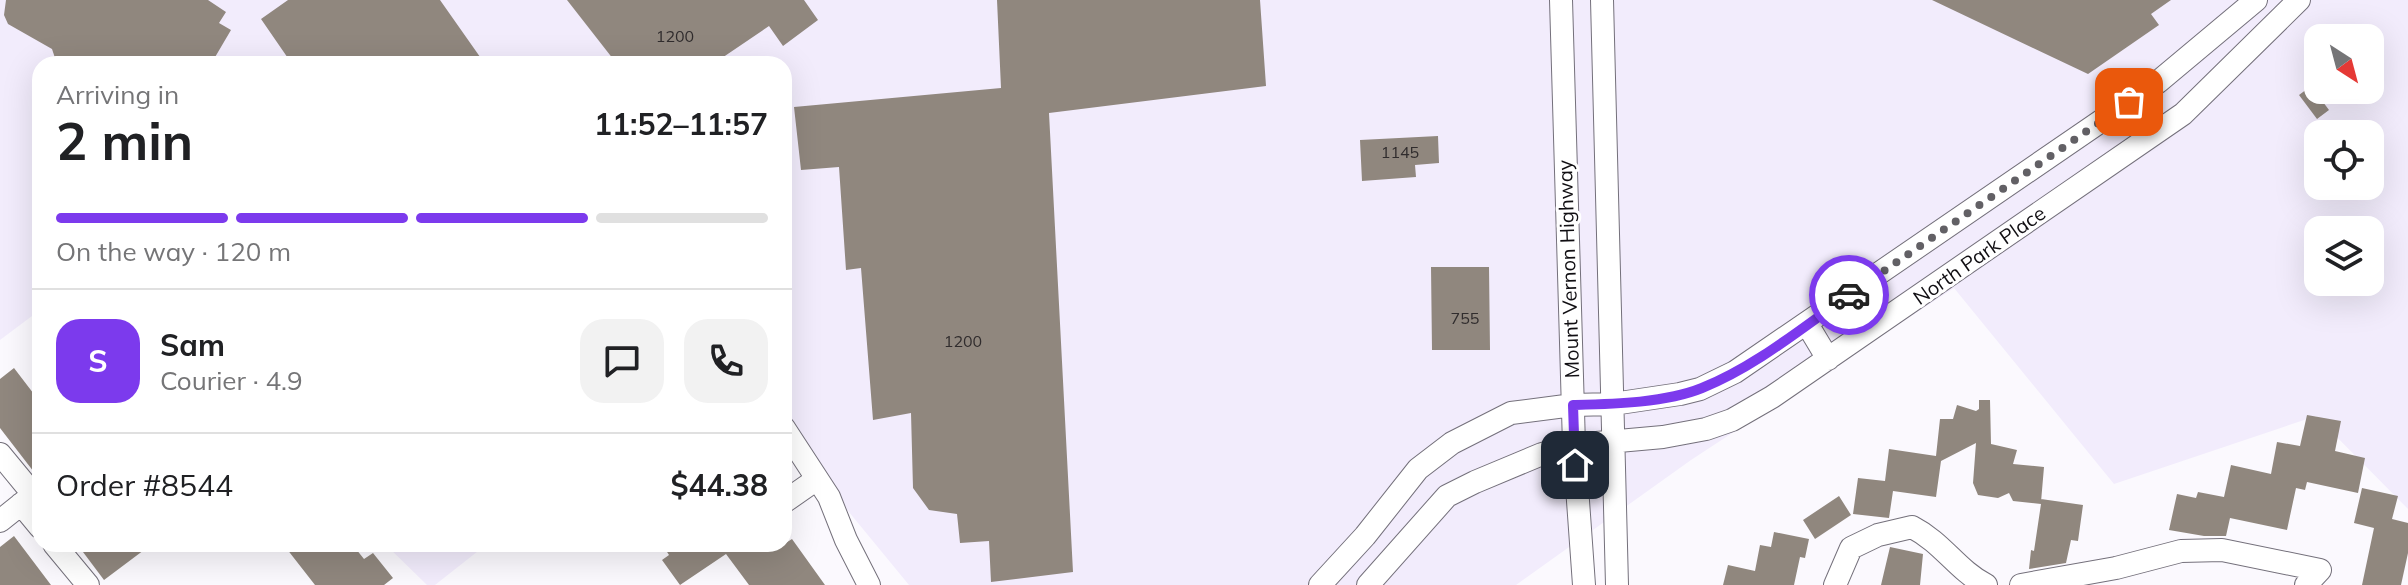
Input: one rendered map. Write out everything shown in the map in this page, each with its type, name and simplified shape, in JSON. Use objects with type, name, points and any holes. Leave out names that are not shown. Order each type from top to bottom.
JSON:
[{"type":"street","name":"Mount Vernon Highway","points":[[1561,0],[1574,445],[1584,585]]},
{"type":"street","name":"Mount Vernon Highway","points":[[1602,0],[1617,585]]},
{"type":"street","name":"North Park Place","points":[[1320,585],[1365,536],[1418,469],[1452,443],[1511,413],[1573,405],[1613,404],[1680,394],[1700,389],[1735,372],[2158,82],[2256,0]]},
{"type":"street","name":"North Park Place","points":[[1368,585],[1447,496],[1542,454],[1574,445],[1663,437],[1706,429],[1732,420],[1772,397],[2183,114],[2299,0]]},
{"type":"street","points":[[1807,324],[1828,359]]},
{"type":"street","points":[[792,440],[829,497],[869,585]]},
{"type":"street","points":[[0,454],[31,496],[0,521]]},
{"type":"street","points":[[792,496],[817,479]]},
{"type":"street","points":[[1835,585],[1851,548],[1878,535],[1912,527],[1930,536],[1973,578],[1986,585]]},
{"type":"street","points":[[2021,585],[2116,568],[2181,551],[2222,550],[2320,570],[2306,585]]},
{"type":"street","points":[[61,552],[88,585]]},
{"type":"shaded area","points":[[0,0],[2408,0],[2408,509],[2316,416],[2114,484],[1954,288],[1691,460],[1516,585],[909,585],[792,443],[792,56],[32,56],[32,316],[0,340]]},
{"type":"shaded area","points":[[393,552],[477,552],[435,585],[427,585]]},
{"type":"building","points":[[6,0],[208,0],[226,12],[219,23],[231,30],[216,56],[54,56],[52,49],[8,24],[4,15]]},
{"type":"building","points":[[288,0],[440,0],[479,56],[286,56],[261,19]]},
{"type":"building","points":[[567,0],[804,0],[818,20],[783,46],[769,26],[725,56],[611,56]]},
{"type":"building","points":[[997,0],[1260,0],[1266,86],[1049,113],[1073,572],[991,582],[989,541],[960,543],[957,514],[929,510],[913,488],[911,413],[873,420],[861,268],[846,270],[839,167],[801,170],[794,107],[1001,88]]},
{"type":"building","points":[[1932,0],[2171,0],[2151,14],[2159,25],[2088,74]]},
{"type":"building","points":[[2306,104],[2324,104],[2329,110],[2317,119]]},
{"type":"building","points":[[1438,136],[1439,163],[1415,165],[1416,177],[1362,181],[1360,140]]},
{"type":"building","points":[[1431,267],[1489,267],[1490,350],[1432,350]]},
{"type":"building","points":[[14,368],[32,392],[32,470],[0,428],[0,379]]},
{"type":"building","points":[[1979,400],[1990,400],[1991,444],[2017,450],[2013,464],[2044,467],[2041,499],[2083,505],[2078,541],[2071,540],[2066,563],[2029,569],[2041,504],[2013,501],[2009,493],[1998,498],[1978,495],[1973,483],[1976,443],[1941,461],[1936,497],[1893,491],[1889,518],[1853,514],[1858,478],[1885,481],[1889,449],[1936,456],[1940,419],[1953,419],[1957,405],[1976,411]]},
{"type":"building","points":[[2307,415],[2341,421],[2335,451],[2365,458],[2358,493],[2307,482],[2305,490],[2296,488],[2287,530],[2230,518],[2226,536],[2169,530],[2177,494],[2196,498],[2198,492],[2224,497],[2231,465],[2271,474],[2277,442],[2300,446]]},
{"type":"building","points":[[2362,488],[2398,496],[2392,519],[2408,523],[2408,553],[2401,585],[2362,585],[2374,528],[2354,523]]},
{"type":"building","points":[[1839,496],[1851,515],[1815,539],[1803,520]]},
{"type":"building","points":[[1774,532],[1809,539],[1805,558],[1800,557],[1794,585],[1723,585],[1728,565],[1755,571],[1760,545],[1771,547]]},
{"type":"building","points":[[14,536],[51,585],[0,585],[0,547]]},
{"type":"building","points":[[792,539],[825,585],[749,585],[726,554],[680,585],[662,560],[669,555],[667,552],[792,552]]},
{"type":"building","points":[[1890,547],[1923,554],[1920,585],[1881,585]]},
{"type":"building","points":[[83,552],[141,552],[104,580]]},
{"type":"building","points":[[289,552],[358,552],[364,559],[373,553],[393,578],[384,585],[315,585]]},
{"type":"way so far","points":[[1849,295],[2129,102]]},
{"type":"route","points":[[1575,465],[1573,405],[1613,404],[1700,389],[1735,372],[1849,295]]}]
